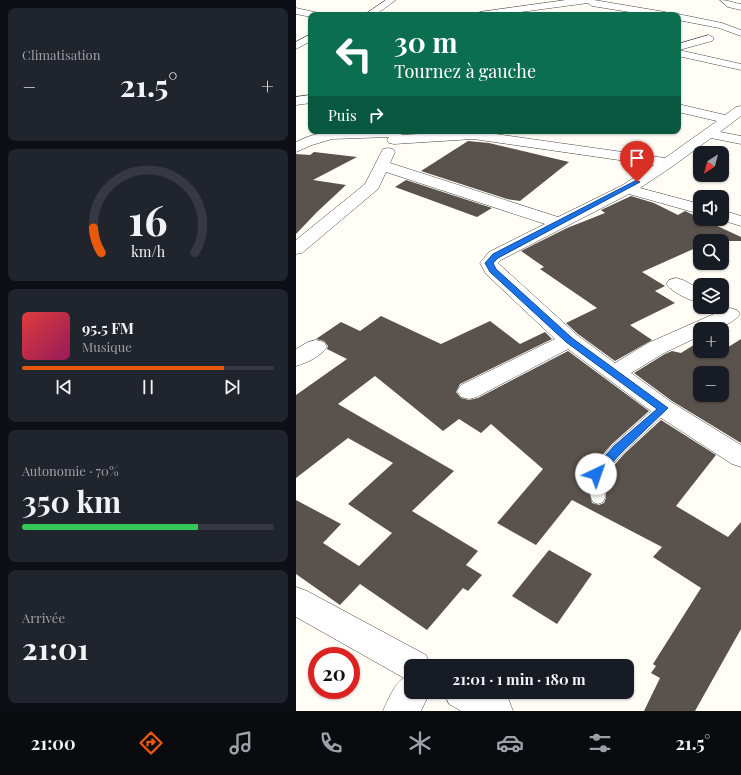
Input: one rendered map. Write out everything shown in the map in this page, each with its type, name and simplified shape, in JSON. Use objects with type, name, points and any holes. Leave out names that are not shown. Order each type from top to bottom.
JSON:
[{"type":"street","points":[[374,12],[392,0]]},
{"type":"street","points":[[724,0],[741,7]]},
{"type":"street","points":[[593,1],[580,10],[593,12]]},
{"type":"street","points":[[500,12],[553,4],[593,1],[650,12]]},
{"type":"street","points":[[297,11],[308,13]]},
{"type":"street","points":[[681,18],[722,26],[741,33]]},
{"type":"street","points":[[722,26],[734,21]]},
{"type":"street","points":[[681,46],[709,38],[692,33]]},
{"type":"street","points":[[298,45],[308,39]]},
{"type":"street","points":[[298,45],[308,46]]},
{"type":"street","points":[[681,54],[741,67]]},
{"type":"street","points":[[296,101],[308,99]]},
{"type":"street","points":[[681,109],[728,120]]},
{"type":"street","points":[[741,110],[709,134],[627,189],[495,256],[489,263],[493,270],[569,340],[664,408],[741,457]]},
{"type":"street","points":[[709,134],[741,140]]},
{"type":"street","points":[[296,250],[372,186],[396,135]]},
{"type":"street","points":[[296,148],[313,139],[325,136],[527,136],[668,162]]},
{"type":"street","points":[[382,166],[559,223]]},
{"type":"street","points":[[627,189],[693,207]]},
{"type":"street","points":[[729,217],[741,221]]},
{"type":"street","points":[[676,284],[693,293]]},
{"type":"street","points":[[615,373],[656,348],[727,314]]},
{"type":"street","points":[[469,391],[569,340]]},
{"type":"street","points":[[296,359],[316,347]]},
{"type":"street","points":[[296,601],[404,660]]},
{"type":"street","points":[[401,711],[409,699]]},
{"type":"street","points":[[474,699],[495,711]]},
{"type":"lane","points":[[598,498],[596,474],[618,449],[664,408]]},
{"type":"building","points":[[468,141],[489,143],[569,162],[520,201],[507,199],[421,171]]},
{"type":"building","points":[[314,152],[357,157],[313,180],[346,185],[296,234],[296,154],[310,155]]},
{"type":"building","points":[[406,180],[492,208],[477,217],[395,187]]},
{"type":"building","points":[[631,196],[654,203],[678,215],[685,211],[693,215],[693,226],[717,226],[741,237],[741,241],[729,241],[729,234],[693,234],[693,249],[642,272],[665,286],[655,291],[675,303],[630,325],[652,340],[615,361],[578,334],[566,323],[597,308],[540,269],[544,267],[521,251],[567,228],[605,213],[601,210]]},
{"type":"building","points":[[381,316],[441,344],[490,321],[520,344],[545,332],[552,339],[460,384],[456,392],[461,398],[469,400],[478,398],[568,351],[649,411],[612,444],[590,469],[588,486],[592,503],[599,505],[604,503],[606,498],[605,476],[624,454],[661,420],[716,455],[676,506],[728,537],[741,522],[741,629],[695,711],[644,711],[660,678],[651,673],[656,666],[653,664],[701,588],[653,557],[662,547],[572,500],[536,545],[497,523],[543,469],[491,424],[481,433],[459,419],[443,431],[375,376],[338,404],[454,471],[412,511],[478,551],[466,565],[482,575],[468,591],[463,588],[427,630],[360,584],[340,605],[296,574],[296,500],[341,524],[323,543],[359,566],[392,533],[348,504],[393,463],[348,438],[296,478],[296,395],[347,359],[327,349],[328,346],[324,341],[316,339],[341,322],[360,331]]},
{"type":"building","points":[[741,339],[741,443],[672,401],[634,373],[672,351],[681,353],[693,345],[693,358],[729,358],[729,347]]},
{"type":"building","points":[[549,550],[592,574],[557,624],[512,596]]},
{"type":"route","points":[[596,474],[618,449],[664,408],[569,340],[493,270],[489,263],[495,256],[627,189],[637,182]]}]
